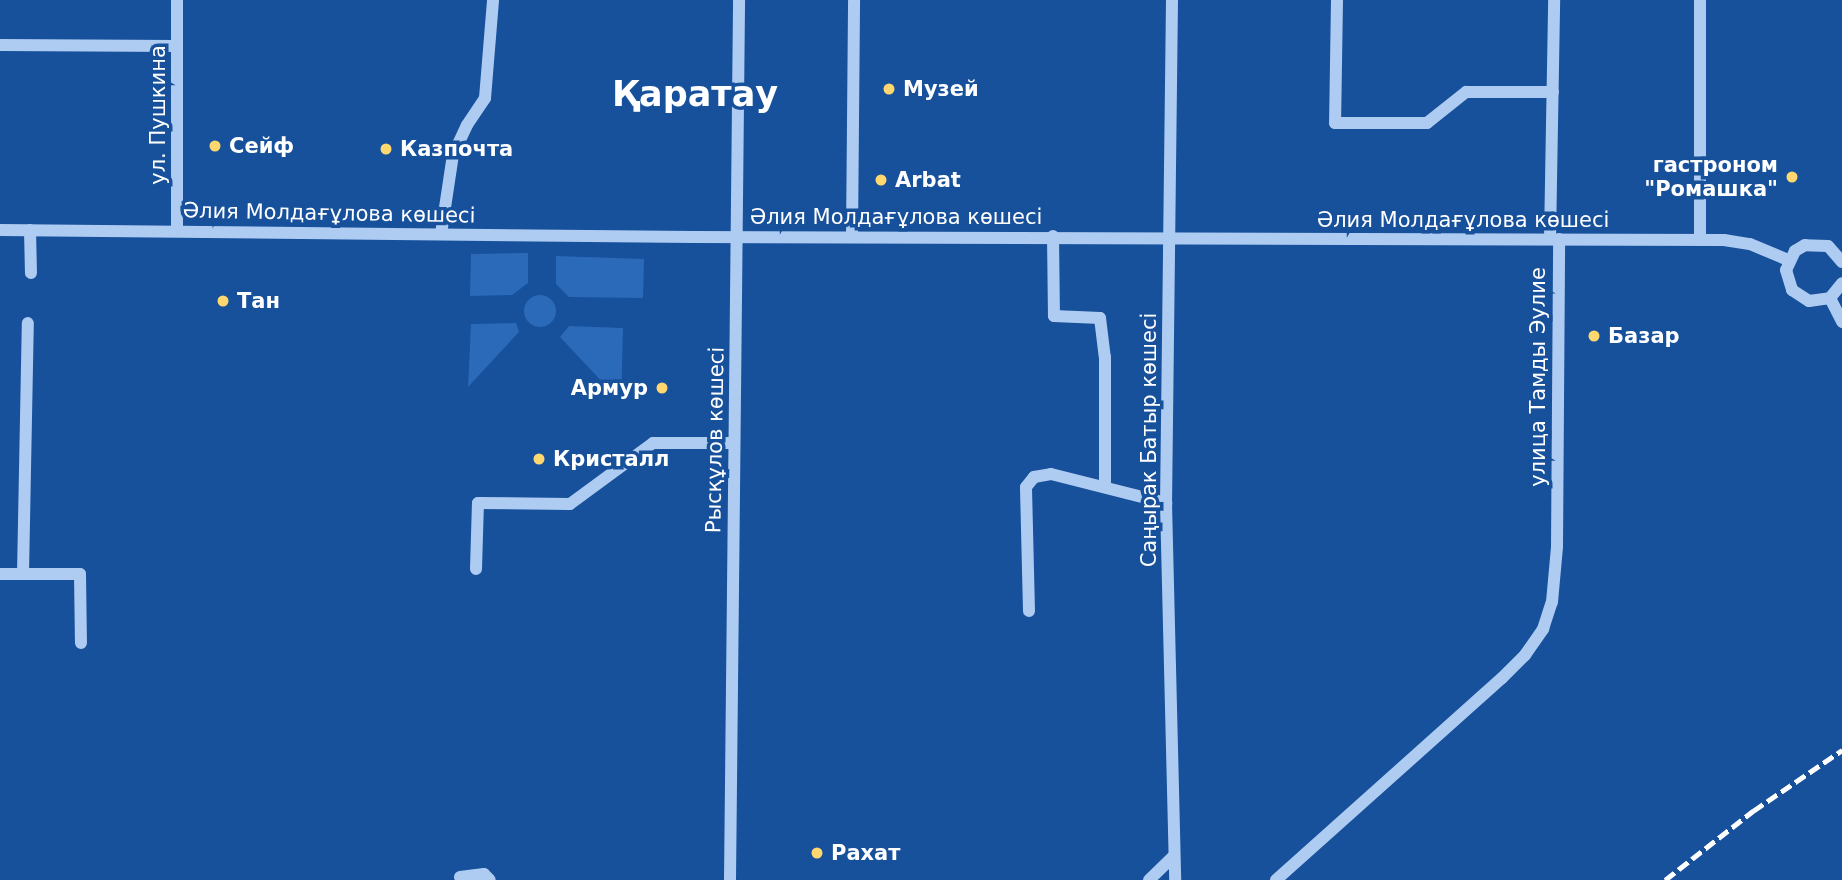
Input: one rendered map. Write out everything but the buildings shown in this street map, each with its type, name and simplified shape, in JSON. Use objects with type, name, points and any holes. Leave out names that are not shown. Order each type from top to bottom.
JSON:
[{"type":"street","name":"ул. Пушкина","points":[[177,0],[177,231]]},
{"type":"street","points":[[441,234],[453,155],[485,98],[494,0]]},
{"type":"street","name":"Рысқұлов көшесі","points":[[730,880],[739,0]]},
{"type":"street","points":[[852,236],[855,0]]},
{"type":"street","name":"Саңырак Батыр көшесі","points":[[1172,0],[1166,503],[1174,880]]},
{"type":"street","points":[[1337,0],[1335,123],[1427,124],[1466,92],[1553,92]]},
{"type":"street","name":"улица Тамды Эулие","points":[[1276,880],[1524,655],[1543,629],[1552,602],[1556,514],[1554,0]]},
{"type":"street","points":[[1700,0],[1700,240]]},
{"type":"street","points":[[0,45],[177,46]]},
{"type":"street","name":"Әлия Молдағұлова көшесі","points":[[0,230],[1700,240],[1750,244],[1788,260]]},
{"type":"street","points":[[30,230],[31,273]]},
{"type":"street","points":[[1053,236],[1054,316],[1100,318],[1105,357],[1105,487]]},
{"type":"street","points":[[1840,253],[1828,246],[1805,245],[1788,260],[1786,270],[1791,290],[1809,301],[1830,298],[1842,283]]},
{"type":"street","points":[[1830,298],[1842,323]]},
{"type":"street","points":[[23,574],[28,323]]},
{"type":"street","points":[[476,569],[478,503],[570,504],[653,443],[734,443]]},
{"type":"street","points":[[1029,611],[1026,487],[1034,477],[1051,474],[1166,503]]},
{"type":"street","points":[[0,574],[80,574],[81,643]]},
{"type":"street","points":[[1149,880],[1174,856]]},
{"type":"street","points":[[460,877],[484,874],[490,880]]},
{"type":"shaded area","points":[[528,253],[528,283],[512,295],[470,296],[471,254]]},
{"type":"shaded area","points":[[556,256],[644,259],[643,298],[569,297],[556,284]]},
{"type":"shaded area","points":[[540,295],[551,300],[556,311],[551,322],[540,327],[529,322],[524,311],[529,300]]},
{"type":"shaded area","points":[[516,323],[519,332],[468,387],[471,324]]},
{"type":"shaded area","points":[[569,326],[623,328],[621,402],[560,337]]},
{"type":"railway","points":[[1665,880],[1753,811],[1842,750]]},
{"type":"place","name":"Музей","points":[[889,89]]},
{"type":"place","name":"Сейф","points":[[215,146]]},
{"type":"place","name":"Казпочта","points":[[386,149]]},
{"type":"place","name":"гастроном \"Ромашка\"","points":[[1792,177]]},
{"type":"place","name":"Arbat","points":[[881,180]]},
{"type":"place","name":"Тан","points":[[223,301]]},
{"type":"place","name":"Базар","points":[[1594,336]]},
{"type":"place","name":"Армур","points":[[662,388]]},
{"type":"place","name":"Кристалл","points":[[539,459]]},
{"type":"place","name":"Рахат","points":[[817,853]]},
{"type":"district","name":"Қаратау","points":[[695,94]]}]
